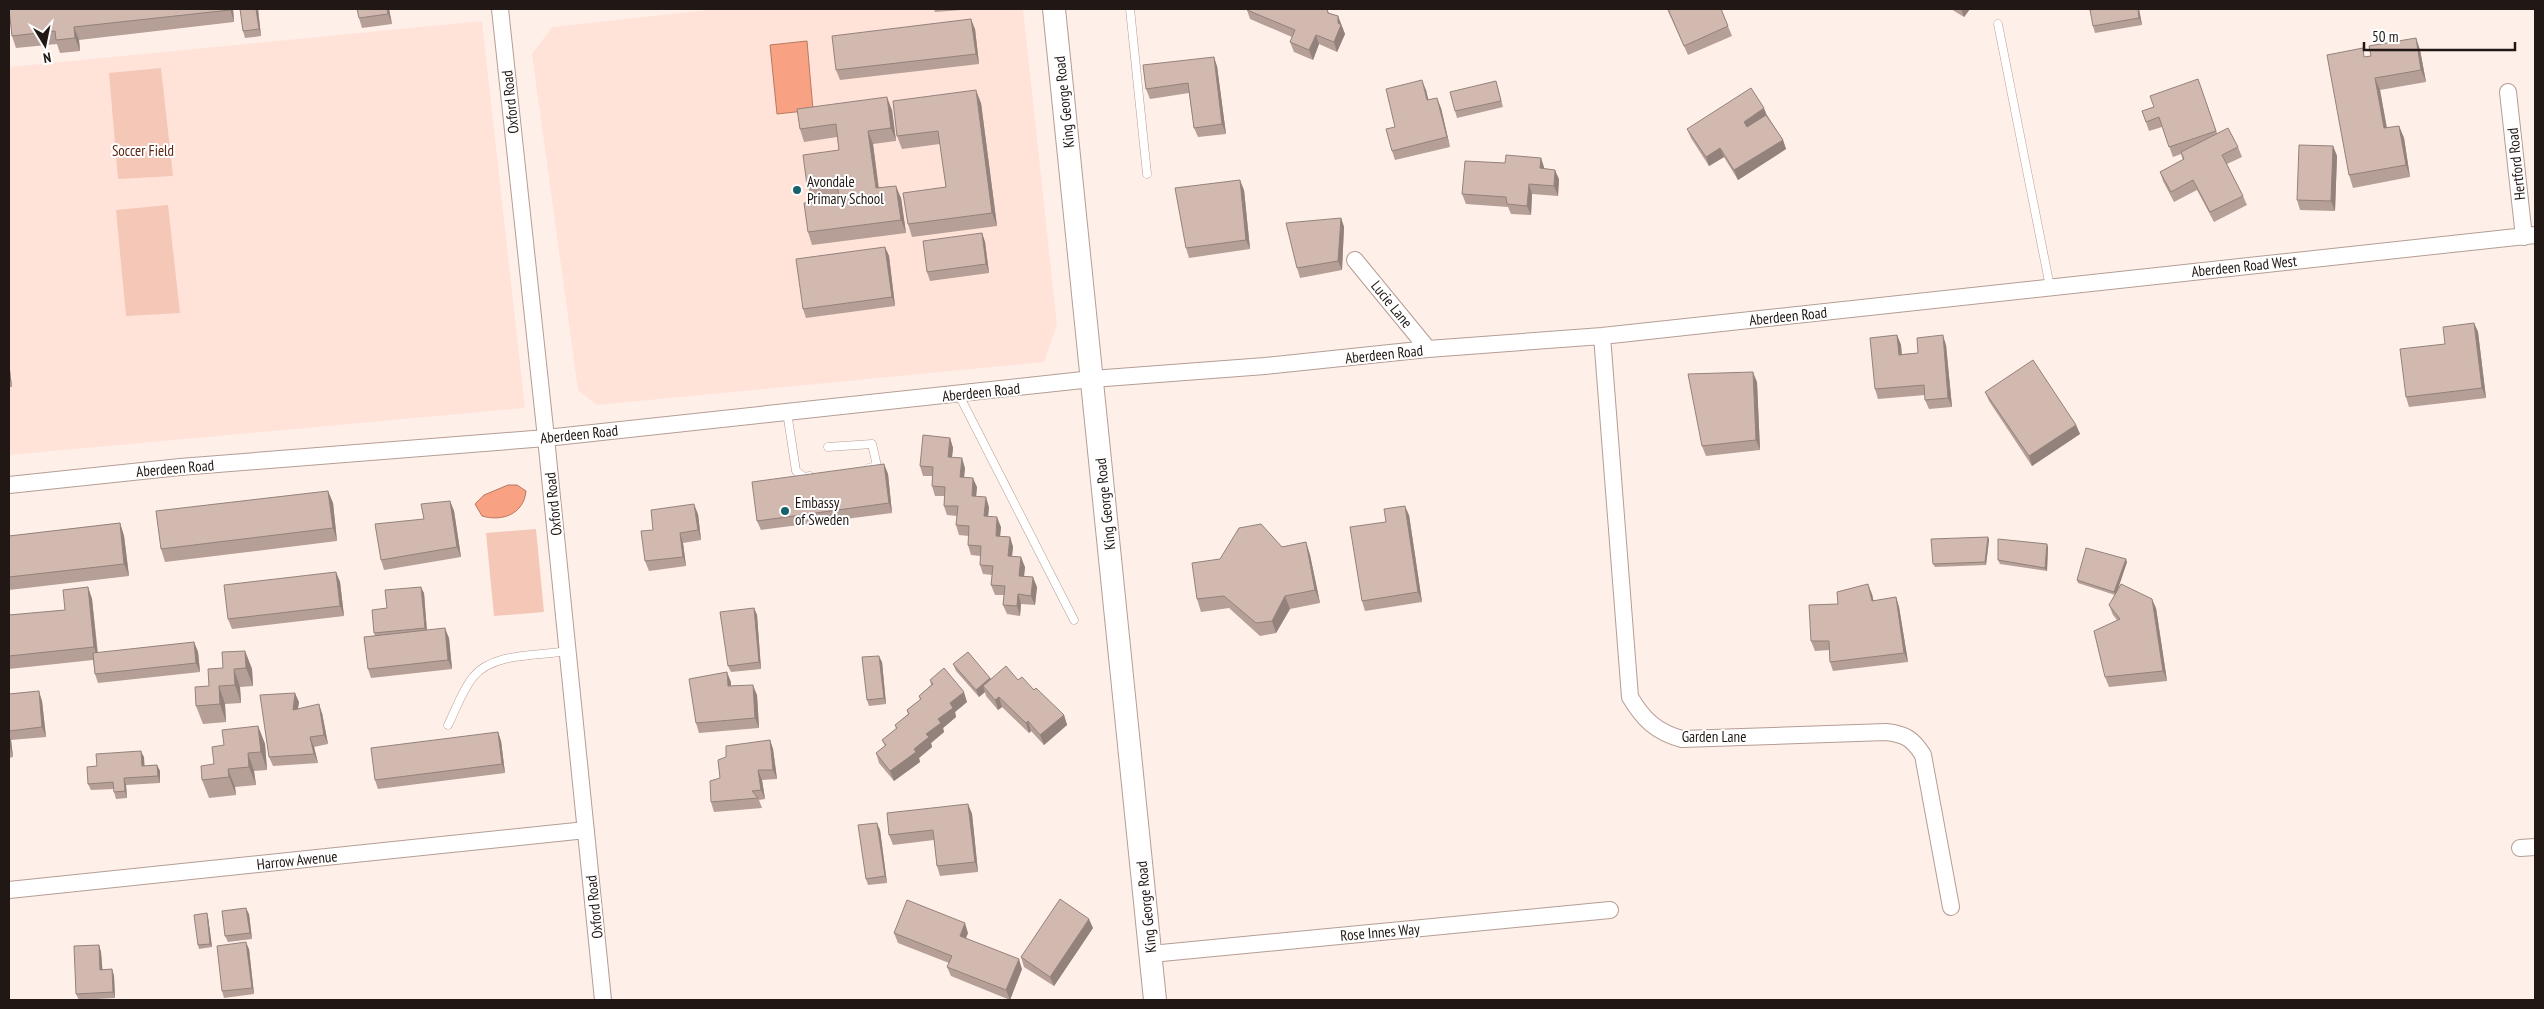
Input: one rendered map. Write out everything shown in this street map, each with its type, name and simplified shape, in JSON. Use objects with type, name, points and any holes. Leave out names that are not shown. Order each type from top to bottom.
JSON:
[{"type":"main road","name":"King George Road","points":[[1054,9],[1155,1000]]},
{"type":"street","name":"Oxford Road","points":[[500,9],[603,1000]]},
{"type":"street","name":"Hertford Road","points":[[2508,92],[2530,236]]},
{"type":"street","name":"Aberdeen Road West","points":[[1954,297],[2530,236]]},
{"type":"street","name":"Lucie Lane","points":[[1356,260],[1428,349]]},
{"type":"street","name":"Aberdeen Road","points":[[9,485],[180,467],[546,438],[959,395],[1092,379],[1265,366],[1428,349],[1602,336],[1954,297]]},
{"type":"street","name":"Garden Lane","points":[[1602,336],[1630,697],[1640,714],[1653,727],[1667,735],[1682,738],[1886,732],[1905,734],[1915,742],[1923,755],[1951,907]]},
{"type":"street","name":"Harrow Awenue","points":[[9,890],[586,830]]},
{"type":"street","name":"Rose Innes Way","points":[[1151,954],[1610,910]]},
{"type":"lane","points":[[1130,9],[1147,174]]},
{"type":"lane","points":[[1998,24],[2050,287]]},
{"type":"lane","points":[[959,395],[1074,620]]},
{"type":"lane","points":[[787,412],[796,471],[804,477],[824,474]]},
{"type":"lane","points":[[828,447],[872,444],[877,466],[863,469]]},
{"type":"lane","points":[[448,725],[474,676],[487,666],[504,660],[568,652]]},
{"type":"shaded area","name":"Avondale Primary School","points":[[718,9],[1023,9],[1057,325],[1044,362],[597,405],[578,390],[532,54],[552,27]]},
{"type":"shaded area","points":[[482,21],[525,408],[9,455],[9,67]]},
{"type":"shaded area","points":[[807,41],[813,110],[777,114],[770,45]]},
{"type":"shaded area","points":[[508,485],[517,485],[526,491],[521,505],[516,511],[504,517],[490,518],[482,516],[475,504],[484,495]]},
{"type":"green space","name":"Soccer Field","points":[[161,68],[173,176],[118,179],[109,73]]},
{"type":"green space","points":[[168,205],[180,313],[126,316],[116,210]]},
{"type":"green space","points":[[536,529],[544,612],[494,616],[486,533]]},
{"type":"building","points":[[9,9],[230,10],[74,27],[75,38],[56,40],[55,31],[12,36]]},
{"type":"building","points":[[240,9],[256,9],[259,29],[243,31]]},
{"type":"building","points":[[357,9],[387,9],[388,14],[359,18]]},
{"type":"building","points":[[1247,9],[1327,9],[1328,13],[1338,16],[1338,23],[1341,25],[1334,42],[1316,35],[1309,50],[1290,42],[1295,30]]},
{"type":"building","points":[[1668,9],[1721,9],[1728,26],[1684,46]]},
{"type":"building","points":[[2138,9],[2139,18],[2093,26],[2090,10]]},
{"type":"building","points":[[971,19],[976,54],[836,70],[832,36]]},
{"type":"building","points":[[2416,38],[2421,70],[2375,78],[2384,128],[2399,126],[2406,165],[2349,175],[2327,55],[2363,48],[2364,57],[2371,56],[2369,46]]},
{"type":"building","points":[[1214,57],[1222,124],[1194,128],[1188,83],[1146,89],[1143,65]]},
{"type":"building","points":[[2198,79],[2216,131],[2169,147],[2159,117],[2146,122],[2142,111],[2154,107],[2150,96]]},
{"type":"building","points":[[1422,80],[1427,100],[1437,98],[1447,137],[1392,151],[1386,129],[1395,127],[1386,89]]},
{"type":"building","points":[[1496,81],[1501,101],[1455,111],[1450,92]]},
{"type":"building","points":[[1751,88],[1764,108],[1744,122],[1747,127],[1766,115],[1783,140],[1734,170],[1720,148],[1706,157],[1687,129]]},
{"type":"building","points":[[976,90],[992,213],[908,224],[903,193],[946,187],[938,131],[897,136],[893,101]]},
{"type":"building","points":[[887,97],[891,128],[868,131],[876,188],[896,186],[901,220],[808,232],[804,203],[839,199],[837,181],[807,185],[803,155],[839,150],[836,124],[800,129],[797,109]]},
{"type":"building","points":[[2228,128],[2238,147],[2222,155],[2243,196],[2210,212],[2193,180],[2171,192],[2160,172],[2184,159],[2181,152]]},
{"type":"building","points":[[2299,145],[2333,146],[2331,201],[2297,200]]},
{"type":"building","points":[[1506,155],[1541,158],[1540,168],[1555,170],[1554,186],[1529,184],[1527,206],[1507,204],[1506,197],[1462,194],[1465,161],[1505,163]]},
{"type":"building","points":[[1240,180],[1246,240],[1186,248],[1175,188]]},
{"type":"building","points":[[1341,218],[1338,261],[1297,268],[1286,223]]},
{"type":"building","points":[[982,233],[986,264],[927,272],[923,241]]},
{"type":"building","points":[[885,247],[892,297],[803,309],[796,259]]},
{"type":"building","points":[[2474,323],[2482,388],[2406,397],[2400,349],[2445,344],[2443,327]]},
{"type":"building","points":[[1897,335],[1899,355],[1918,353],[1917,338],[1943,335],[1948,398],[1925,400],[1924,385],[1875,389],[1870,338]]},
{"type":"building","points":[[2033,360],[2076,425],[2029,456],[1985,392]]},
{"type":"building","points":[[1753,372],[1756,440],[1702,446],[1688,374]]},
{"type":"building","points":[[923,435],[950,438],[948,457],[962,458],[960,477],[973,478],[972,496],[986,497],[984,516],[997,517],[996,536],[1010,537],[1008,556],[1021,557],[1019,576],[1033,577],[1031,596],[1018,594],[1017,606],[1003,605],[1005,586],[991,585],[993,566],[980,565],[981,546],[968,545],[969,526],[956,525],[958,506],[944,506],[945,487],[932,486],[933,467],[920,466]]},
{"type":"building","points":[[884,464],[889,503],[757,521],[752,482]]},
{"type":"building","points":[[328,491],[333,528],[161,549],[156,511]]},
{"type":"building","points":[[450,501],[457,547],[381,560],[375,524],[424,519],[421,504]]},
{"type":"building","points":[[694,504],[698,530],[680,533],[683,557],[645,561],[641,531],[653,530],[651,510]]},
{"type":"building","points":[[1405,506],[1418,592],[1362,601],[1350,527],[1386,522],[1384,509]]},
{"type":"building","points":[[120,523],[124,564],[9,577],[9,536]]},
{"type":"building","points":[[1261,524],[1282,547],[1306,542],[1315,590],[1285,596],[1272,621],[1256,623],[1224,596],[1197,599],[1192,563],[1220,559],[1239,528]]},
{"type":"building","points":[[1988,537],[1985,562],[1933,564],[1931,539]]},
{"type":"building","points":[[1998,539],[2047,544],[2045,568],[1998,560]]},
{"type":"building","points":[[2086,548],[2126,559],[2114,592],[2077,580]]},
{"type":"building","points":[[336,572],[340,606],[228,619],[224,585]]},
{"type":"building","points":[[1868,584],[1872,601],[1896,597],[1904,653],[1830,662],[1829,641],[1811,641],[1809,605],[1838,604],[1837,592]]},
{"type":"building","points":[[2121,584],[2152,599],[2163,671],[2105,677],[2094,631],[2120,619],[2109,605]]},
{"type":"building","points":[[88,587],[94,647],[9,656],[9,615],[65,610],[63,590]]},
{"type":"building","points":[[421,587],[425,628],[374,633],[372,610],[387,608],[385,590]]},
{"type":"building","points":[[754,608],[759,662],[728,666],[720,612]]},
{"type":"building","points":[[445,628],[448,660],[368,669],[364,637]]},
{"type":"building","points":[[194,642],[196,663],[95,674],[93,653]]},
{"type":"building","points":[[245,651],[246,668],[234,669],[235,685],[219,686],[220,704],[196,706],[195,687],[209,686],[208,669],[223,668],[222,652]]},
{"type":"building","points":[[968,652],[990,678],[976,690],[953,664]]},
{"type":"building","points":[[879,656],[884,698],[867,700],[862,657]]},
{"type":"building","points":[[1006,666],[1018,680],[1022,677],[1034,690],[1036,688],[1064,715],[1040,735],[1028,721],[1026,723],[999,697],[995,700],[983,686]]},
{"type":"building","points":[[944,668],[964,692],[950,703],[953,708],[938,719],[941,723],[926,734],[929,737],[914,749],[916,752],[890,771],[876,753],[886,745],[882,740],[897,728],[895,725],[909,714],[907,710],[921,699],[919,696],[933,684],[930,680]]},
{"type":"building","points":[[727,672],[728,686],[753,685],[755,718],[696,723],[689,679]]},
{"type":"building","points":[[39,691],[42,727],[9,731],[9,694]]},
{"type":"building","points":[[295,693],[293,710],[319,704],[324,735],[310,737],[314,754],[269,757],[260,695]]},
{"type":"building","points":[[258,726],[261,752],[248,753],[249,767],[228,769],[229,777],[202,780],[201,766],[214,764],[212,747],[224,745],[222,730]]},
{"type":"building","points":[[498,732],[502,764],[375,780],[371,748]]},
{"type":"building","points":[[770,740],[773,770],[758,770],[761,790],[752,791],[758,798],[711,802],[710,781],[720,778],[718,760],[726,757],[726,746]]},
{"type":"building","points":[[141,751],[142,766],[157,765],[158,776],[124,778],[125,791],[114,792],[113,782],[88,784],[87,767],[97,766],[96,754]]},
{"type":"building","points":[[968,804],[975,862],[937,866],[933,830],[889,835],[887,813]]},
{"type":"building","points":[[877,823],[885,876],[866,879],[858,825]]},
{"type":"building","points":[[1060,899],[1089,919],[1050,977],[1021,957]]},
{"type":"building","points":[[907,900],[965,923],[960,936],[1019,959],[1006,990],[947,967],[952,956],[894,933]]},
{"type":"building","points":[[246,908],[250,933],[225,936],[222,911]]},
{"type":"building","points":[[207,913],[210,944],[198,945],[194,915]]},
{"type":"building","points":[[246,942],[252,988],[222,991],[217,946]]},
{"type":"building","points":[[99,945],[100,970],[112,969],[113,992],[76,994],[74,946]]},
{"type":"place","name":"Avondale Primary School","points":[[797,190]]},
{"type":"place","name":"Embassy of Sweden","points":[[785,511]]}]
